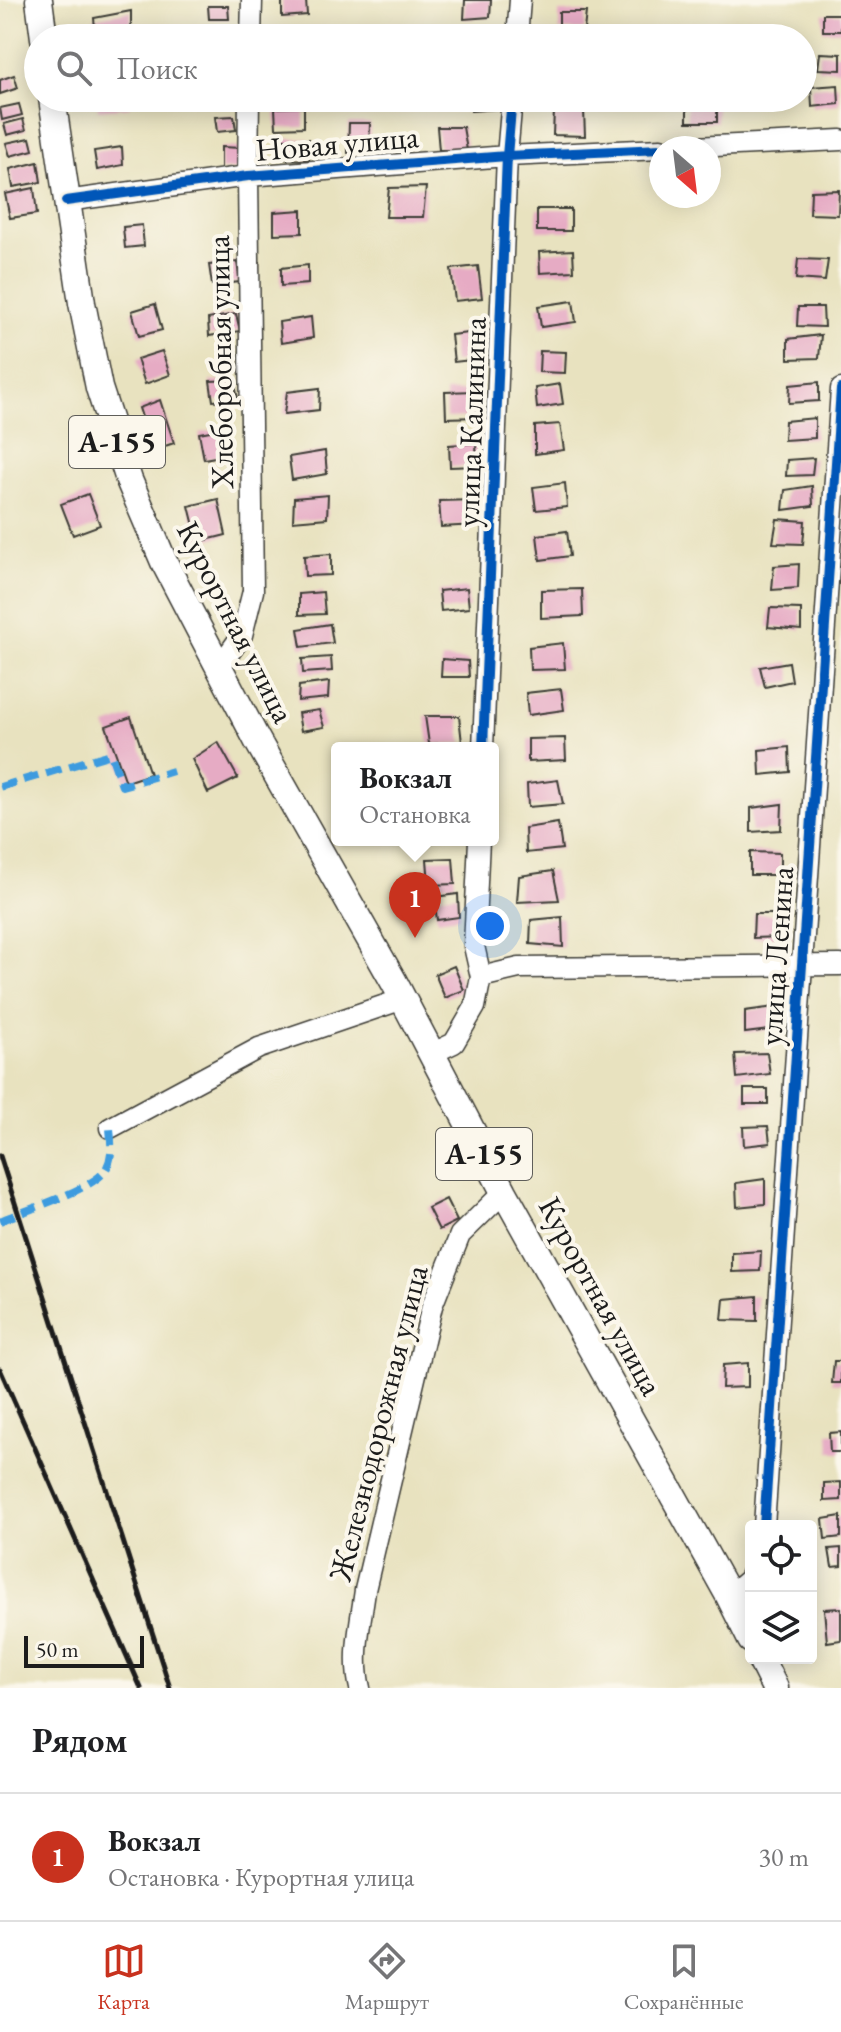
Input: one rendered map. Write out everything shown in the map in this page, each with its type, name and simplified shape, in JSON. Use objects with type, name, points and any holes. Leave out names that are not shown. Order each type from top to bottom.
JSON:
[{"type":"main road","points":[[39,0],[42,24]]},
{"type":"main road","name":"Курортная улица","points":[[54,112],[66,201],[99,388],[125,467],[164,562],[257,740],[403,999],[504,1192],[745,1628]]},
{"type":"main road","points":[[763,1664],[775,1688]]},
{"type":"street","points":[[251,24],[252,0]]},
{"type":"street","points":[[518,24],[520,0]]},
{"type":"street","name":"Хлеборобная улица","points":[[220,666],[242,635],[253,591],[249,112]]},
{"type":"street","name":"улица Калинина","points":[[483,742],[511,112]]},
{"type":"street","points":[[721,146],[841,140]]},
{"type":"street","name":"Новая улица","points":[[66,201],[248,176],[507,156],[649,150]]},
{"type":"street","name":"улица Ленина","points":[[764,1520],[841,389]]},
{"type":"street","points":[[431,1054],[454,1043],[475,1007],[481,977],[474,946],[479,846]]},
{"type":"street","points":[[481,977],[519,968],[841,965]]},
{"type":"street","points":[[110,1128],[259,1048],[403,999]]},
{"type":"street","name":"Железнодорожная улица","points":[[360,1688],[357,1675],[358,1638],[365,1590],[432,1306],[460,1235],[504,1192]]},
{"type":"street","points":[[729,1596],[745,1582]]},
{"type":"building","points":[[282,0],[306,0],[307,15],[282,17]]},
{"type":"building","points":[[465,0],[491,0],[490,17],[464,19]]},
{"type":"building","points":[[208,6],[228,6],[229,19],[209,19]]},
{"type":"building","points":[[131,11],[131,24],[95,24],[94,18]]},
{"type":"building","points":[[559,12],[586,12],[585,24],[559,24]]},
{"type":"building","points":[[823,14],[841,14],[841,31],[823,31]]},
{"type":"building","points":[[820,53],[841,54],[841,70],[818,69]]},
{"type":"building","points":[[14,75],[18,88],[0,94],[0,80]]},
{"type":"building","points":[[838,85],[839,104],[817,106],[817,87]]},
{"type":"building","points":[[19,104],[22,115],[2,120],[0,108]]},
{"type":"building","points":[[275,112],[304,112],[304,127],[276,128]]},
{"type":"building","points":[[554,112],[584,112],[585,136],[553,135]]},
{"type":"building","points":[[687,112],[717,112],[717,122],[687,122]]},
{"type":"building","points":[[234,116],[236,130],[217,132],[215,117]]},
{"type":"building","points":[[23,119],[26,130],[7,135],[4,124]]},
{"type":"building","points":[[349,123],[370,123],[369,152],[348,153]]},
{"type":"building","points":[[437,127],[463,127],[467,150],[439,150]]},
{"type":"building","points":[[30,138],[33,150],[10,156],[6,143]]},
{"type":"building","points":[[282,139],[309,139],[309,160],[281,159]]},
{"type":"building","points":[[122,147],[123,165],[97,170],[94,151]]},
{"type":"building","points":[[221,147],[241,148],[241,169],[221,170]]},
{"type":"building","points":[[38,162],[41,182],[13,187],[10,169]]},
{"type":"building","points":[[426,187],[423,217],[386,217],[389,188]]},
{"type":"building","points":[[34,188],[37,214],[10,218],[5,194]]},
{"type":"building","points":[[839,190],[838,215],[810,214],[811,191]]},
{"type":"building","points":[[537,209],[571,209],[571,231],[537,231]]},
{"type":"building","points":[[302,210],[302,233],[274,234],[274,212]]},
{"type":"building","points":[[142,225],[144,246],[125,248],[123,227]]},
{"type":"building","points":[[573,250],[574,271],[540,273],[539,252]]},
{"type":"building","points":[[798,259],[828,260],[825,281],[796,279]]},
{"type":"building","points":[[237,262],[240,282],[212,285],[209,265]]},
{"type":"building","points":[[308,265],[308,284],[281,286],[281,268]]},
{"type":"building","points":[[478,266],[482,298],[455,301],[451,269]]},
{"type":"building","points":[[573,301],[576,322],[541,327],[538,306]]},
{"type":"building","points":[[155,304],[162,330],[139,336],[132,311]]},
{"type":"building","points":[[798,307],[823,307],[824,327],[797,326]]},
{"type":"building","points":[[236,314],[240,331],[209,336],[208,319]]},
{"type":"building","points":[[311,317],[313,338],[281,343],[279,322]]},
{"type":"building","points":[[477,332],[480,359],[454,362],[451,335]]},
{"type":"building","points":[[821,335],[819,358],[788,359],[788,339]]},
{"type":"building","points":[[162,351],[170,375],[145,384],[137,359]]},
{"type":"building","points":[[540,351],[566,352],[565,373],[539,372]]},
{"type":"building","points":[[234,380],[238,399],[213,401],[210,381]]},
{"type":"building","points":[[819,382],[819,401],[789,403],[790,385]]},
{"type":"building","points":[[560,384],[563,404],[537,408],[535,388]]},
{"type":"building","points":[[320,388],[319,410],[284,414],[287,392]]},
{"type":"building","points":[[476,391],[477,417],[446,418],[445,392]]},
{"type":"building","points":[[160,400],[174,443],[153,450],[139,408]]},
{"type":"building","points":[[815,418],[815,438],[784,440],[785,421]]},
{"type":"building","points":[[560,424],[564,450],[535,454],[535,426]]},
{"type":"building","points":[[221,429],[226,455],[204,459],[199,433]]},
{"type":"building","points":[[476,443],[477,466],[450,467],[449,445]]},
{"type":"building","points":[[325,451],[327,474],[292,480],[289,457]]},
{"type":"building","points":[[814,458],[812,475],[786,476],[787,460]]},
{"type":"building","points":[[565,483],[567,507],[536,510],[533,487]]},
{"type":"building","points":[[812,486],[813,506],[783,510],[785,490]]},
{"type":"building","points":[[88,494],[100,525],[73,535],[61,504]]},
{"type":"building","points":[[328,495],[327,518],[293,521],[294,498]]},
{"type":"building","points":[[218,499],[226,535],[198,542],[189,506]]},
{"type":"building","points":[[475,500],[476,525],[441,527],[439,501]]},
{"type":"building","points":[[777,519],[805,521],[803,544],[773,543]]},
{"type":"building","points":[[567,531],[570,556],[540,560],[537,535]]},
{"type":"building","points":[[331,554],[331,575],[305,576],[304,556]]},
{"type":"building","points":[[799,564],[798,588],[772,590],[774,566]]},
{"type":"building","points":[[467,588],[469,608],[441,611],[439,591]]},
{"type":"building","points":[[582,589],[583,616],[541,618],[541,590]]},
{"type":"building","points":[[323,592],[325,614],[299,615],[299,594]]},
{"type":"building","points":[[770,608],[801,609],[801,630],[768,627]]},
{"type":"building","points":[[330,624],[333,643],[301,647],[298,629]]},
{"type":"building","points":[[563,643],[565,669],[530,670],[529,647]]},
{"type":"building","points":[[331,657],[332,671],[303,673],[302,659]]},
{"type":"building","points":[[442,659],[468,661],[469,677],[441,677]]},
{"type":"building","points":[[789,662],[792,681],[765,687],[760,667]]},
{"type":"building","points":[[329,682],[328,698],[298,701],[299,686]]},
{"type":"building","points":[[561,689],[564,710],[528,715],[526,693]]},
{"type":"building","points":[[319,710],[324,727],[301,731],[298,713]]},
{"type":"building","points":[[425,716],[459,716],[462,742],[429,742]]},
{"type":"building","points":[[131,717],[150,774],[126,782],[106,726]]},
{"type":"building","points":[[565,738],[566,760],[528,762],[528,739]]},
{"type":"building","points":[[218,742],[238,778],[208,793],[192,759]]},
{"type":"building","points":[[789,747],[790,772],[760,775],[759,750]]},
{"type":"building","points":[[558,780],[563,804],[528,807],[527,784]]},
{"type":"building","points":[[782,804],[781,830],[751,832],[751,808]]},
{"type":"building","points":[[558,823],[562,849],[526,853],[525,828]]},
{"type":"building","points":[[750,852],[780,853],[780,875],[750,875]]},
{"type":"building","points":[[453,858],[455,884],[429,885],[427,859]]},
{"type":"building","points":[[553,871],[559,900],[517,902],[519,876]]},
{"type":"building","points":[[458,894],[459,917],[437,920],[434,897]]},
{"type":"building","points":[[754,914],[780,914],[780,937],[753,938]]},
{"type":"building","points":[[562,917],[563,947],[530,944],[531,920]]},
{"type":"building","points":[[454,966],[464,990],[445,998],[435,974]]},
{"type":"building","points":[[775,1007],[776,1029],[745,1033],[745,1011]]},
{"type":"building","points":[[767,1053],[770,1074],[737,1078],[735,1054]]},
{"type":"building","points":[[744,1089],[768,1089],[768,1104],[744,1104]]},
{"type":"building","points":[[768,1126],[770,1143],[744,1146],[743,1127]]},
{"type":"building","points":[[765,1179],[765,1204],[737,1207],[736,1183]]},
{"type":"building","points":[[446,1199],[457,1221],[439,1230],[428,1208]]},
{"type":"building","points":[[761,1251],[760,1271],[732,1272],[732,1253]]},
{"type":"building","points":[[757,1296],[757,1321],[722,1320],[724,1299]]},
{"type":"building","points":[[834,1361],[841,1361],[841,1383],[832,1383]]},
{"type":"building","points":[[748,1363],[748,1387],[722,1388],[723,1365]]},
{"type":"building","points":[[841,1432],[841,1452],[830,1452],[829,1433]]},
{"type":"building","points":[[841,1482],[841,1500],[824,1501],[824,1483]]},
{"type":"building","points":[[841,1516],[841,1537],[825,1539],[823,1519]]},
{"type":"building","points":[[841,1548],[841,1566],[832,1567],[829,1549]]},
{"type":"building","points":[[841,1608],[841,1640],[827,1642],[824,1609]]},
{"type":"railway","points":[[0,1156],[170,1688]]},
{"type":"railway","points":[[0,1369],[141,1688]]},
{"type":"marked path","points":[[0,787],[111,754],[122,786],[173,771]]},
{"type":"marked path","points":[[0,1221],[71,1193],[96,1179],[109,1162],[110,1128]]},
{"type":"cycle path","points":[[483,742],[511,112]]},
{"type":"cycle path","points":[[66,201],[248,176],[507,156],[649,150]]},
{"type":"cycle path","points":[[764,1520],[841,389]]},
{"type":"place","name":"Вокзал","points":[[415,938]]}]
